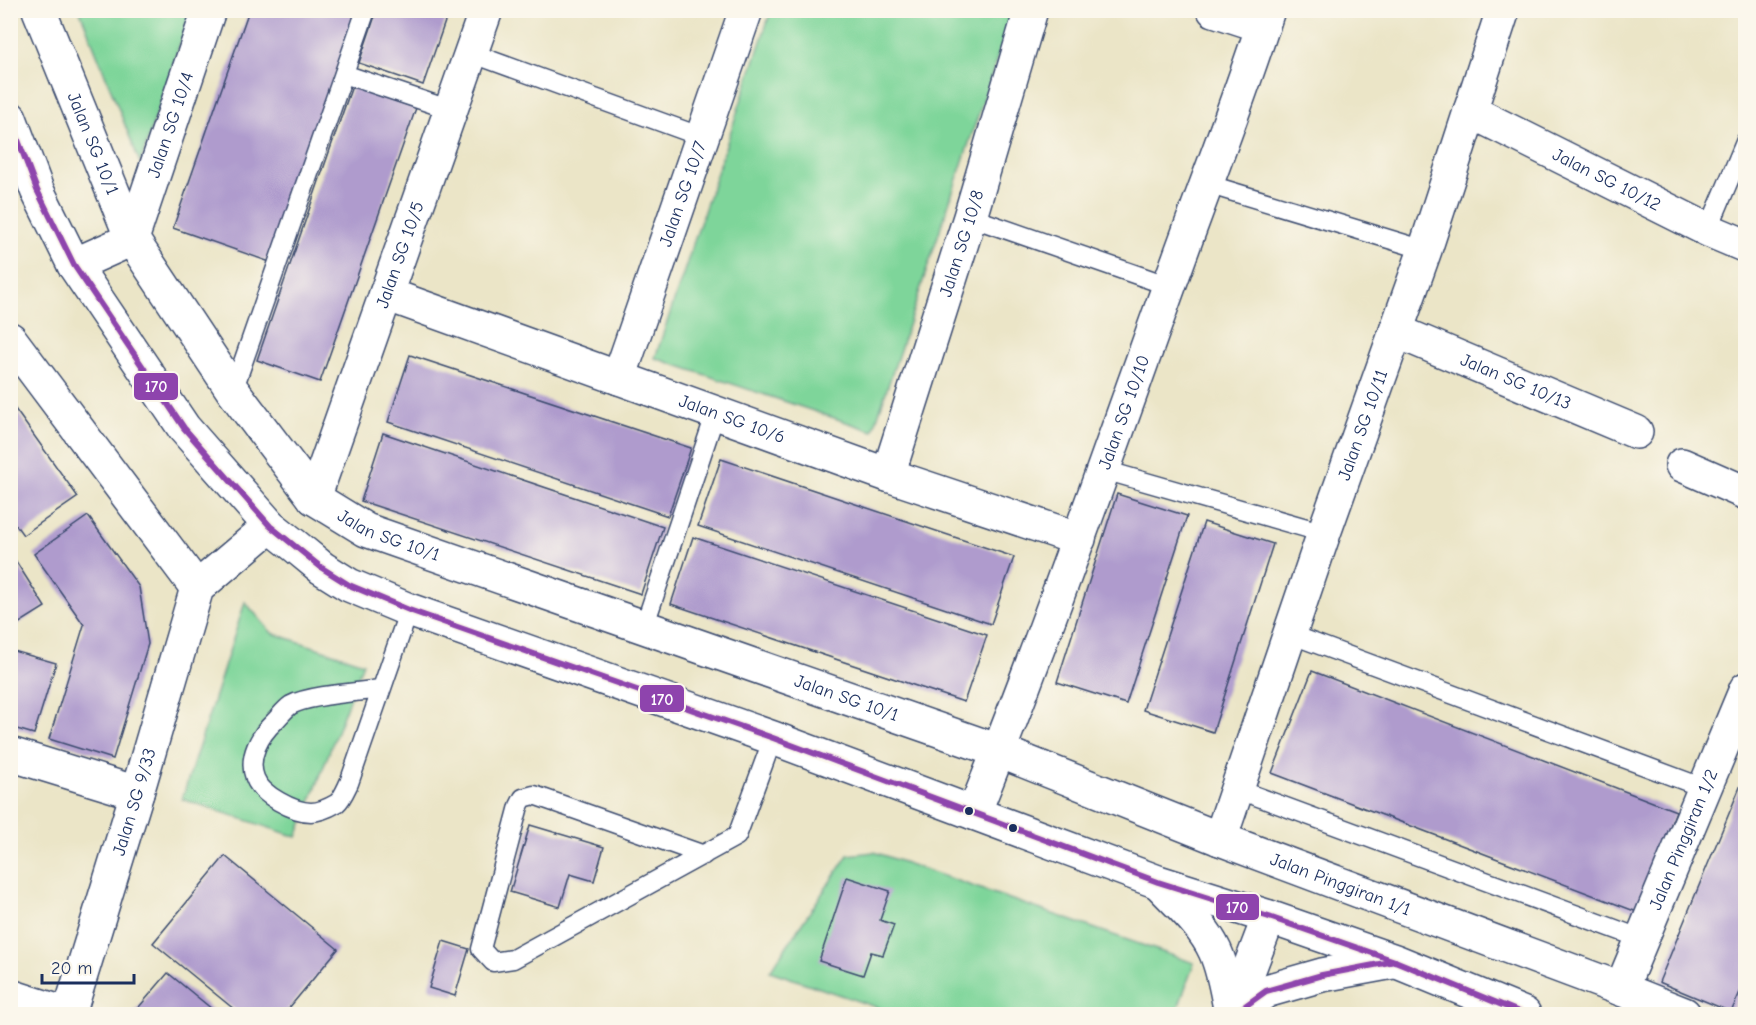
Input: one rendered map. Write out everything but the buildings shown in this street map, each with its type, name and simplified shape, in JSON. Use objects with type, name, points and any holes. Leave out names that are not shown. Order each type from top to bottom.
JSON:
[{"type":"street","name":"Jalan SG 10/1","points":[[39,10],[132,239],[233,391],[314,498],[366,531],[999,751]]},
{"type":"street","name":"Jalan SG 10/4","points":[[132,239],[209,10]]},
{"type":"street","name":"Jalan SG 10/5","points":[[314,498],[486,10]]},
{"type":"street","name":"Jalan SG 10/7","points":[[619,378],[746,10]]},
{"type":"street","name":"Jalan SG 10/8","points":[[888,475],[970,217],[1031,10]]},
{"type":"street","points":[[1214,10],[1265,18]]},
{"type":"street","name":"Jalan SG 10/11","points":[[1220,839],[1324,533],[1425,250],[1503,10]]},
{"type":"street","name":"Jalan SG 10/10","points":[[974,813],[1104,470],[1265,18]]},
{"type":"street","name":"Jalan SG 10/12","points":[[1470,111],[1708,230],[1746,246]]},
{"type":"street","points":[[10,118],[37,190],[74,265],[184,428],[270,526],[322,568],[349,585],[409,610],[773,738],[1158,882],[1269,917],[1395,961],[1524,1014]]},
{"type":"street","points":[[74,265],[132,239]]},
{"type":"street","name":"Jalan SG 10/6","points":[[386,294],[888,475],[1078,539]]},
{"type":"street","name":"Jalan SG 10/13","points":[[1396,331],[1636,432]]},
{"type":"street","points":[[10,339],[197,588],[270,526]]},
{"type":"street","points":[[1682,465],[1746,493]]},
{"type":"street","name":"Jalan SG 9/33","points":[[68,1014],[137,793],[197,588]]},
{"type":"street","name":"Jalan Pinggiran 1/2","points":[[1621,989],[1746,689]]},
{"type":"street","name":"Jalan Pinggiran 1/1","points":[[999,751],[1220,839],[1684,1014]]},
{"type":"street","points":[[10,754],[137,793]]},
{"type":"street","points":[[1158,882],[1196,922],[1215,950],[1233,1014]]},
{"type":"street","points":[[1233,1014],[1269,917]]},
{"type":"street","points":[[1233,1014],[1266,991],[1322,975],[1395,961]]},
{"type":"street","points":[[10,996],[68,1014]]},
{"type":"lane","points":[[233,391],[366,10]]},
{"type":"lane","points":[[471,53],[702,137]]},
{"type":"lane","points":[[344,74],[451,110]]},
{"type":"lane","points":[[1708,230],[1746,140]]},
{"type":"lane","points":[[1207,184],[1425,250]]},
{"type":"lane","points":[[970,217],[1169,286]]},
{"type":"lane","points":[[644,627],[716,412]]},
{"type":"lane","points":[[1104,470],[1324,533]]},
{"type":"lane","points":[[381,689],[315,698],[291,705],[266,729],[255,748],[253,768],[255,780],[282,804],[296,810],[312,812],[339,802],[349,783],[409,610]]},
{"type":"lane","points":[[1290,634],[1704,788]]},
{"type":"lane","points":[[704,855],[534,795],[523,798],[481,949],[494,962],[513,958],[704,855],[737,836],[773,738]]},
{"type":"lane","points":[[1237,789],[1642,939]]},
{"type":"green space","points":[[80,11],[191,11],[140,163]]},
{"type":"green space","points":[[771,11],[1013,11],[873,431],[655,358]]},
{"type":"green space","points":[[245,602],[272,633],[363,663],[297,837],[182,799]]},
{"type":"green space","points":[[874,852],[1194,963],[1176,1014],[896,1014],[770,971],[848,855]]},
{"type":"transit line","name":"170","points":[[10,119],[37,190],[74,265],[184,428],[270,526],[322,568],[349,585],[409,610],[773,738],[1158,882],[1269,917],[1395,961],[1524,1014]]},
{"type":"transit line","name":"170","points":[[1234,1014],[1266,991],[1322,975],[1395,961]]}]
